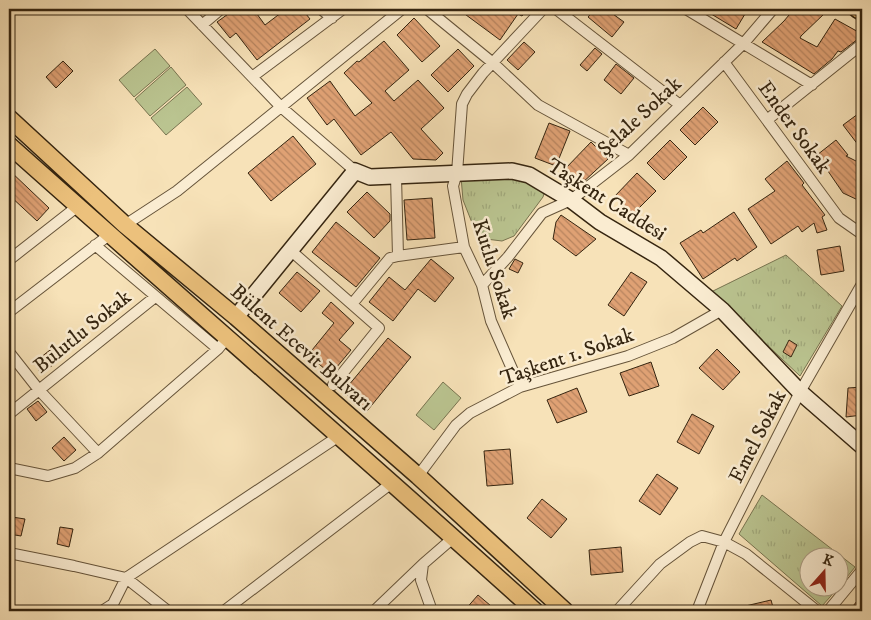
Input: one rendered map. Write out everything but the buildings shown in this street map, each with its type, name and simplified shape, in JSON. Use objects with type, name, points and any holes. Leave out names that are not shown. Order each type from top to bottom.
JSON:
[{"type":"main road","points":[[857,9],[862,12]]},
{"type":"main road","name":"Bülent Ecevit Bulvarı","points":[[9,118],[125,224],[236,317],[418,476],[565,611]]},
{"type":"main road","name":"Bülent Ecevit Bulvarı","points":[[9,144],[78,206],[222,343],[339,436],[535,611]]},
{"type":"street","points":[[187,9],[281,107],[355,171],[236,317]]},
{"type":"street","points":[[202,25],[221,9]]},
{"type":"street","points":[[321,9],[332,18]]},
{"type":"street","points":[[252,77],[343,9]]},
{"type":"street","points":[[125,224],[177,190],[402,9]]},
{"type":"street","points":[[428,9],[493,63],[538,105],[629,154]]},
{"type":"street","name":"Kutlu Sokak","points":[[520,388],[491,321],[482,285],[464,247],[453,186],[457,173],[462,104],[467,94],[543,9]]},
{"type":"street","points":[[556,9],[680,105]]},
{"type":"street","points":[[686,9],[812,85]]},
{"type":"street","name":"Şelale Sokak","points":[[482,285],[508,257],[542,213],[571,200],[629,154],[744,43],[773,9]]},
{"type":"street","points":[[767,120],[862,44]]},
{"type":"street","name":"Ender Sokak","points":[[724,62],[839,218],[861,231]]},
{"type":"street","name":"Taşkent Caddesi","points":[[355,171],[370,177],[512,171],[529,176],[571,200],[600,222],[661,258],[722,310],[800,392],[862,446]]},
{"type":"street","points":[[396,176],[398,256]]},
{"type":"street","points":[[9,260],[78,206]]},
{"type":"street","points":[[9,312],[109,235]]},
{"type":"street","points":[[9,468],[48,476],[75,468],[98,453],[222,343],[155,297],[95,245]]},
{"type":"street","points":[[352,304],[390,258],[464,247]]},
{"type":"street","points":[[290,249],[379,328],[334,385]]},
{"type":"street","name":"Emel Sokak","points":[[696,611],[724,542],[800,392],[862,284]]},
{"type":"street","name":"Bulutlu Sokak","points":[[9,414],[155,297]]},
{"type":"street","name":"Taşkent 1. Sokak","points":[[418,476],[456,425],[470,412],[520,388],[628,356],[673,338],[722,310]]},
{"type":"street","points":[[9,352],[39,390],[98,453]]},
{"type":"street","points":[[102,611],[113,604],[126,578],[339,436]]},
{"type":"street","points":[[224,611],[392,482]]},
{"type":"street","points":[[617,611],[660,564],[690,542],[702,536],[724,542],[746,554],[817,611]]},
{"type":"street","points":[[380,609],[423,564],[453,538]]},
{"type":"street","points":[[9,553],[126,578],[168,611]]},
{"type":"street","points":[[423,564],[421,580],[432,611]]},
{"type":"street","points":[[828,611],[862,570]]},
{"type":"green space","points":[[155,49],[170,66],[134,97],[119,80]]},
{"type":"green space","points":[[171,67],[186,85],[150,116],[135,99]]},
{"type":"green space","points":[[187,87],[202,104],[166,135],[151,118]]},
{"type":"green space","points":[[512,174],[545,190],[543,197],[514,236],[502,241],[478,238],[463,200],[461,177]]},
{"type":"green space","points":[[786,255],[842,306],[800,376],[711,292]]},
{"type":"green space","points":[[443,382],[461,398],[434,430],[416,415]]},
{"type":"green space","points":[[762,495],[830,548],[798,548],[798,585],[739,534]]},
{"type":"green space","points":[[848,562],[855,567],[848,576]]},
{"type":"green space","points":[[813,598],[829,598],[822,606]]}]
